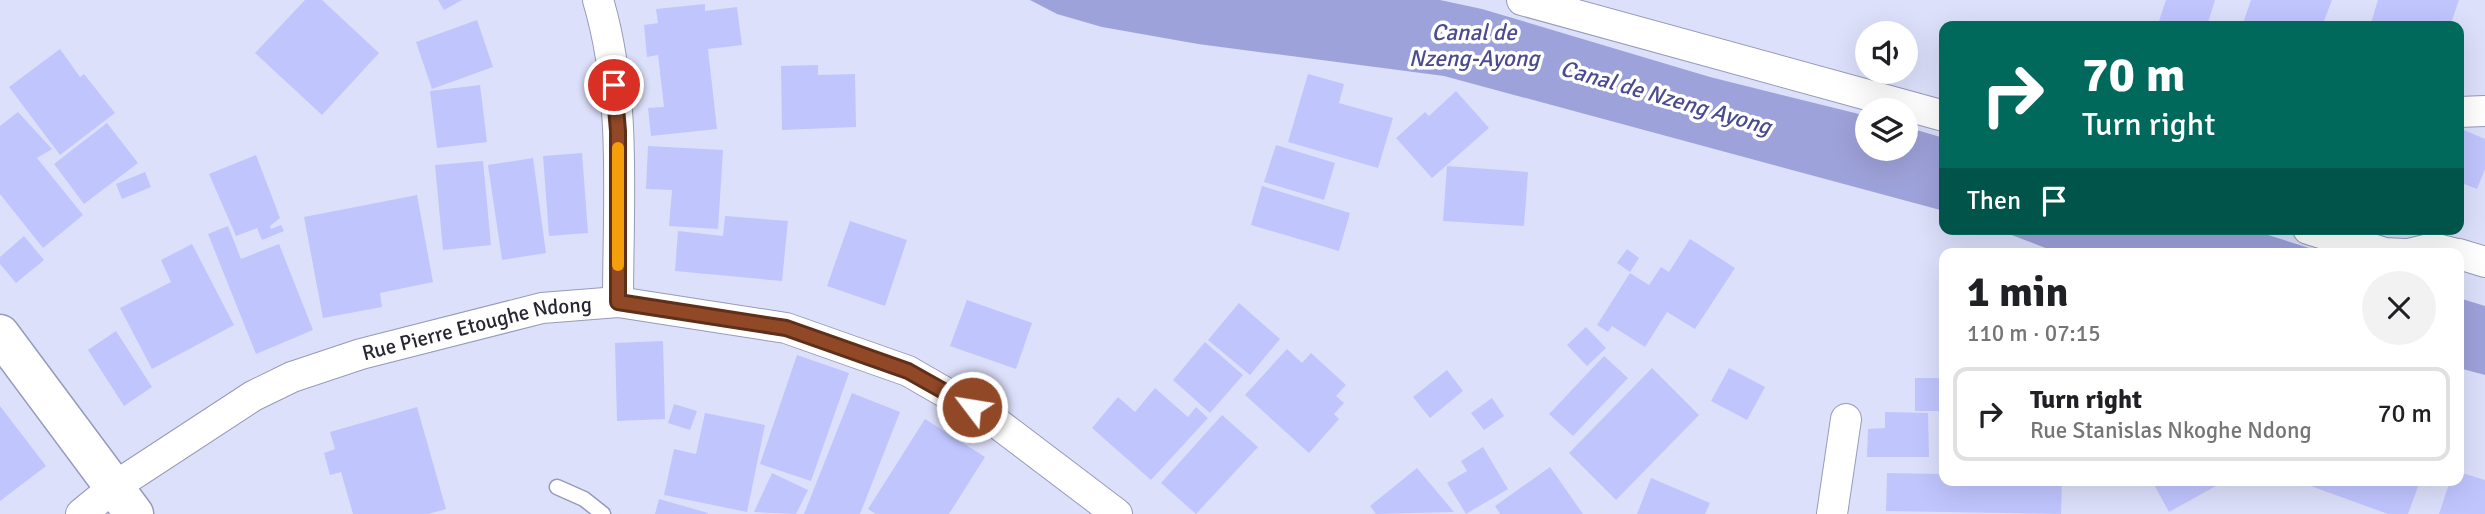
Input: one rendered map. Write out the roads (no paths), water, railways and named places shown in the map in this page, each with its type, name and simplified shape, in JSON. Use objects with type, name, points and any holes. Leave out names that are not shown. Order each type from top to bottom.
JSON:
[{"type":"main road","points":[[0,334],[124,501]]},
{"type":"street","points":[[598,0],[610,39],[618,131],[618,302]]},
{"type":"street","points":[[1522,0],[1939,115]]},
{"type":"street","points":[[2464,112],[2485,111]]},
{"type":"street","points":[[2327,235],[2369,248]]},
{"type":"street","points":[[2464,256],[2485,262]]},
{"type":"street","name":"Rue Pierre Etoughe Ndong","points":[[81,514],[124,501],[253,396],[292,377],[361,354],[542,308],[618,302],[786,328],[908,371],[993,420],[1117,514]]},
{"type":"street","points":[[1832,514],[1846,419]]},
{"type":"lane","points":[[557,487],[584,499],[603,514]]},
{"type":"water","name":"Canal de Nzeng-Ayong","points":[[1030,0],[1440,0],[1482,9],[1710,77],[1855,113],[1855,161],[1918,161],[1918,130],[1939,137],[1939,210],[1444,76],[1198,44],[1102,27],[1057,14]]},
{"type":"water","points":[[2012,235],[2268,235],[2309,248],[2045,248]]},
{"type":"water","points":[[2464,300],[2485,306],[2485,375],[2464,369]]},
{"type":"water label","name":"Canal de Nzeng Ayong","points":[[1666,97]]}]
